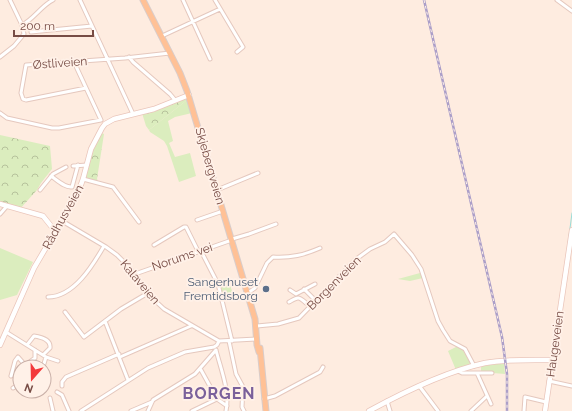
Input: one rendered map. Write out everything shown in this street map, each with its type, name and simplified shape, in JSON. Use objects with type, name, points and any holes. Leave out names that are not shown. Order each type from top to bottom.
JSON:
[{"type":"main road","name":"Skjebergveien","points":[[143,0],[180,73],[189,95],[230,240],[248,293],[257,326],[266,411]]},
{"type":"street","points":[[1,55],[22,38],[24,30],[10,0]]},
{"type":"street","points":[[22,25],[31,19],[46,2],[52,0]]},
{"type":"street","points":[[80,0],[134,115]]},
{"type":"street","points":[[183,0],[194,21],[210,60]]},
{"type":"street","points":[[215,0],[243,47],[237,52]]},
{"type":"street","points":[[557,0],[572,10]]},
{"type":"street","points":[[162,36],[220,9]]},
{"type":"street","points":[[31,32],[92,26]]},
{"type":"street","name":"Østliveien","points":[[86,88],[29,100],[24,100],[21,97],[26,65],[170,53]]},
{"type":"street","points":[[129,57],[175,100]]},
{"type":"street","points":[[74,62],[101,120],[106,124],[189,95]]},
{"type":"street","points":[[0,113],[7,118],[52,128],[101,120]]},
{"type":"street","name":"Rådhusveien","points":[[0,345],[30,277],[78,193],[84,179],[93,143],[99,132],[106,124]]},
{"type":"street","points":[[51,176],[69,188],[72,187],[78,165]]},
{"type":"street","points":[[73,166],[87,165]]},
{"type":"street","points":[[40,190],[55,172],[66,167]]},
{"type":"street","points":[[217,190],[258,173]]},
{"type":"street","points":[[84,179],[113,187],[139,222]]},
{"type":"street","points":[[0,204],[43,216],[56,230]]},
{"type":"street","points":[[0,214],[7,206]]},
{"type":"street","points":[[197,220],[223,211]]},
{"type":"street","name":"Kalaveien","points":[[62,221],[104,246],[123,260],[148,293],[164,309],[219,341]]},
{"type":"street","name":"Norums vei","points":[[135,274],[276,224]]},
{"type":"street","points":[[154,244],[184,227],[186,228],[218,284],[231,341],[236,374],[243,387],[242,407],[244,411]]},
{"type":"street","name":"Haugeveien","points":[[545,411],[572,230]]},
{"type":"street","name":"Borgenveien","points":[[257,326],[297,320],[358,258],[370,249],[385,242],[394,234],[412,255],[421,269],[438,321],[443,330],[450,341],[464,349],[474,366]]},
{"type":"street","points":[[48,297],[53,297],[66,291],[81,279],[90,269],[104,246]]},
{"type":"street","points":[[248,293],[255,288],[267,264],[273,257],[285,258],[298,256],[320,248]]},
{"type":"street","points":[[290,290],[296,294],[315,284]]},
{"type":"street","points":[[304,289],[316,301]]},
{"type":"street","points":[[65,312],[84,337],[121,308],[148,293]]},
{"type":"street","points":[[289,302],[300,298],[306,303]]},
{"type":"street","points":[[105,321],[128,380]]},
{"type":"street","points":[[62,386],[62,382],[66,377],[191,326]]},
{"type":"street","points":[[6,332],[46,357],[58,361]]},
{"type":"street","points":[[28,346],[34,336],[46,340],[50,343],[50,346],[43,355]]},
{"type":"street","points":[[131,411],[152,402],[193,376],[200,370],[216,348],[219,341],[258,339]]},
{"type":"street","points":[[81,411],[148,368],[186,352],[216,348]]},
{"type":"street","points":[[216,348],[226,388],[226,411]]},
{"type":"street","points":[[34,359],[35,358],[35,350]]},
{"type":"street","points":[[369,411],[387,401],[458,371],[474,366],[513,360],[552,360]]},
{"type":"street","points":[[264,399],[274,396],[320,372],[323,367]]},
{"type":"street","points":[[200,370],[218,399],[227,406]]},
{"type":"street","points":[[458,371],[462,373],[492,374]]},
{"type":"street","points":[[477,373],[491,404]]},
{"type":"street","points":[[550,381],[572,386]]},
{"type":"street","points":[[420,387],[438,411]]},
{"type":"street","points":[[57,392],[62,395],[68,411]]},
{"type":"street","points":[[471,411],[487,396]]},
{"type":"street","points":[[524,411],[525,397],[546,402]]},
{"type":"street","points":[[50,399],[53,411]]},
{"type":"street","points":[[192,411],[218,399]]},
{"type":"street","points":[[387,401],[390,411]]},
{"type":"street","points":[[148,411],[152,402]]},
{"type":"green space","points":[[184,99],[187,100],[149,130],[146,126],[142,113]]},
{"type":"green space","points":[[187,100],[192,113],[175,117],[168,121],[173,141],[169,143],[175,157],[190,153],[196,176],[179,182],[167,146],[164,141],[149,130]]},
{"type":"green space","points":[[99,132],[104,134],[97,179],[98,181],[83,179]]},
{"type":"green space","points":[[0,135],[50,146],[52,169],[37,190],[19,210],[0,204]]},
{"type":"green space","points":[[0,248],[33,262],[17,295],[0,300]]},
{"type":"green space","points":[[420,273],[423,278],[410,281],[398,279]]},
{"type":"green space","points":[[229,282],[233,294],[224,297],[220,285]]},
{"type":"green space","points":[[460,345],[473,364],[456,370],[448,351]]},
{"type":"green space","points":[[504,363],[505,374],[481,372],[481,366]]},
{"type":"waterway","points":[[568,244],[572,213]]},
{"type":"railway","points":[[424,0],[502,337],[507,374],[507,411]]},
{"type":"place","name":"Sangerhuset Fremtidsborg","points":[[266,289]]},
{"type":"district","name":"BORGEN","points":[[219,393]]}]
